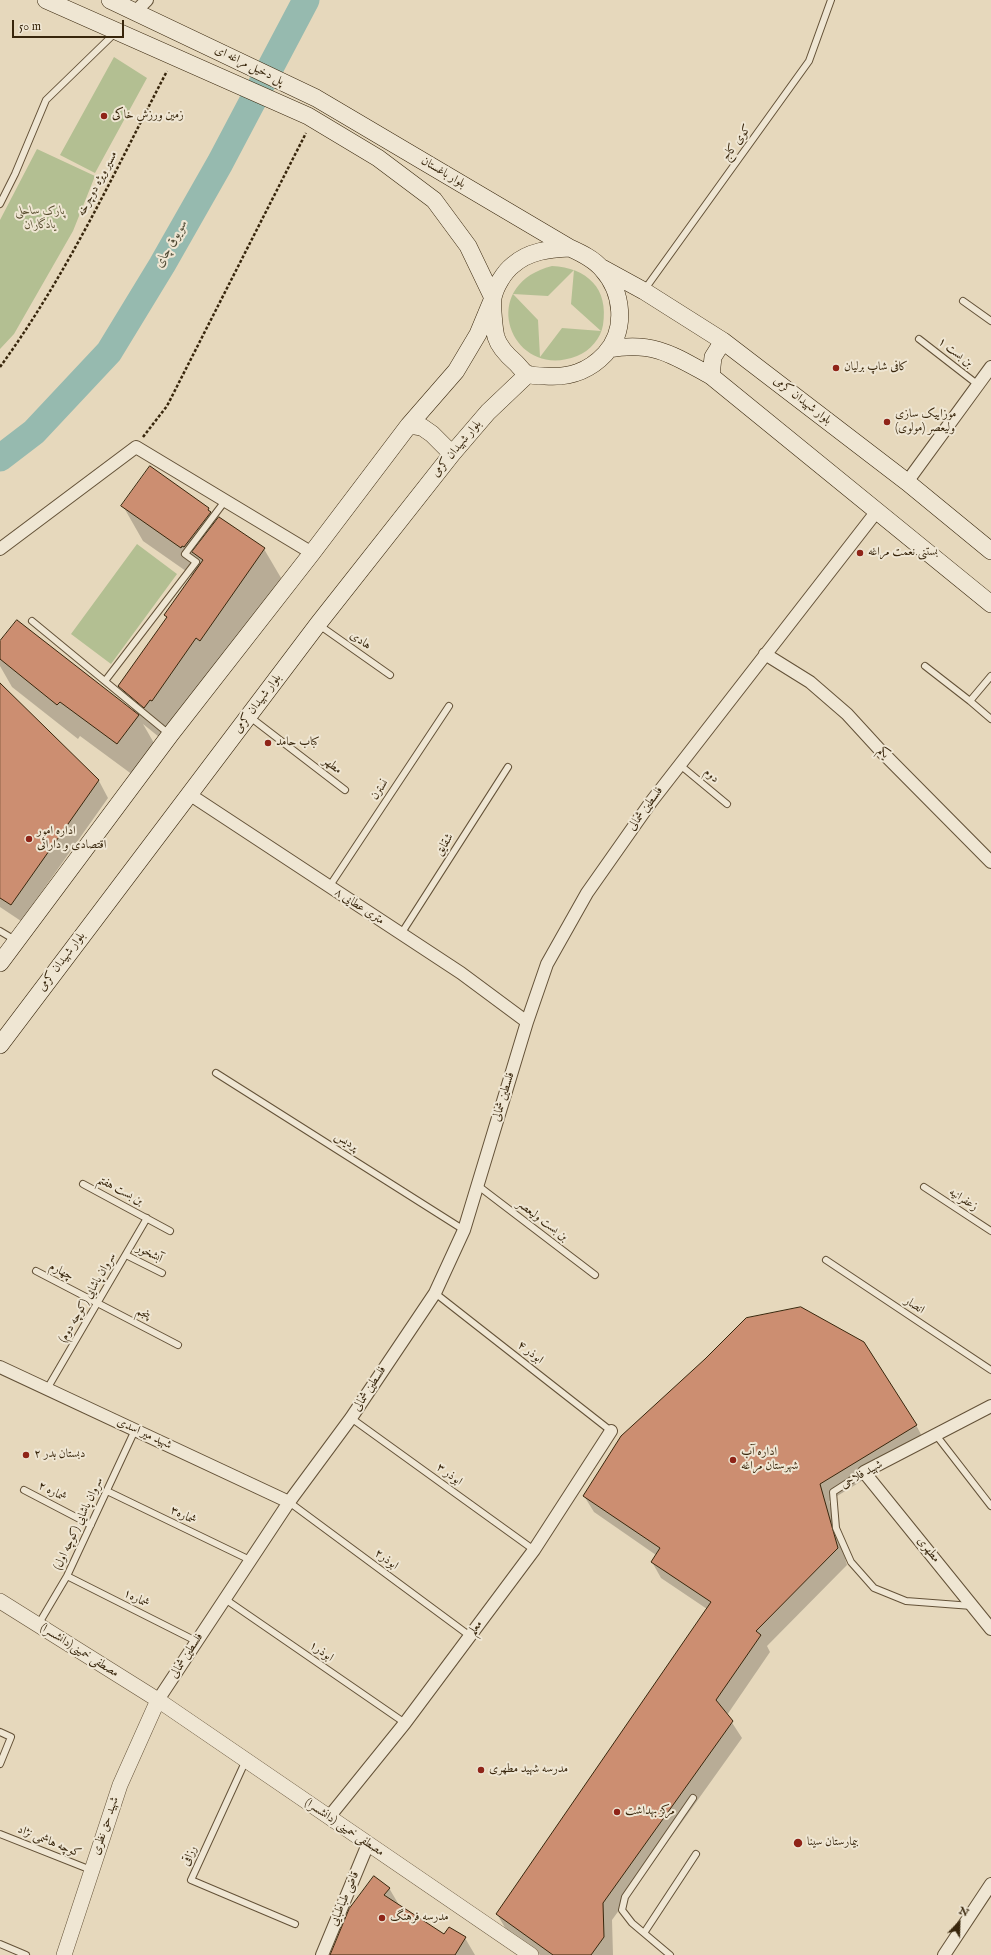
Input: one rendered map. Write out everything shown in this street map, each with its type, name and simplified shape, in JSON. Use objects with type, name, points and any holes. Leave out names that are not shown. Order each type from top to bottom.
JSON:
[{"type":"main road","points":[[46,0],[156,48]]},
{"type":"main road","points":[[110,0],[142,6]]},
{"type":"main road","name":"پل دخیل مراغه ای","points":[[142,6],[182,33],[316,98]]},
{"type":"main road","name":"پل دخیل مراغه ای","points":[[156,48],[308,116]]},
{"type":"main road","name":"بلوار باغستان","points":[[316,98],[570,248]]},
{"type":"main road","name":"بلوار باغستان","points":[[308,116],[378,158],[434,200],[468,246],[493,298]]},
{"type":"main road","points":[[0,963],[170,735],[312,553],[409,425],[456,371],[478,334],[500,280],[512,265],[529,254],[548,249],[570,248],[586,256],[602,268],[614,286],[620,307],[618,329],[609,349],[596,363],[580,373],[561,377],[528,374],[507,356],[496,338],[493,298]]},
{"type":"main road","name":"بلوار شهیدان کرمی","points":[[602,268],[644,291],[723,342],[907,482],[991,551]]},
{"type":"main road","points":[[711,376],[713,357],[723,342]]},
{"type":"main road","points":[[609,349],[627,346],[654,348],[682,360],[711,376],[991,604]]},
{"type":"main road","name":"بلوار شهیدان کرمی","points":[[0,1045],[318,624],[452,454],[488,412],[528,374]]},
{"type":"main road","points":[[409,425],[422,427],[432,434],[452,454]]},
{"type":"street","points":[[907,482],[977,384],[991,367]]},
{"type":"street","points":[[0,549],[136,447],[312,553]]},
{"type":"street","name":"فلسطین شمالی","points":[[158,1700],[289,1502],[351,1418],[435,1293],[464,1230],[476,1185],[526,1022],[547,964],[587,893],[651,802],[877,511]]},
{"type":"street","name":"یکم","points":[[765,654],[810,682],[847,714],[880,750],[991,862]]},
{"type":"street","name":"۸ متری عطایی","points":[[189,794],[461,974],[526,1022]]},
{"type":"street","name":"شهید میر اسدی","points":[[0,1367],[289,1502]]},
{"type":"street","name":"شهید فلاحی","points":[[864,1472],[991,1406]]},
{"type":"street","name":"معلم","points":[[329,1817],[405,1723],[534,1550],[611,1431]]},
{"type":"street","name":"مطهری","points":[[864,1472],[991,1629]]},
{"type":"street","name":"(دانشسرا)مصطفی خمینی","points":[[0,1601],[158,1700]]},
{"type":"street","name":"مصطفی خمینی (دانشسرا)","points":[[158,1700],[531,1955]]},
{"type":"street","name":"شهید حق نظری","points":[[64,1955],[120,1785],[158,1700]]},
{"type":"street","name":"قاضی طباطبایی","points":[[322,1955],[368,1844]]},
{"type":"street","points":[[944,1955],[990,1890]]},
{"type":"lane","name":"کوی کاج","points":[[644,291],[809,61],[831,0]]},
{"type":"lane","points":[[0,204],[46,100],[117,31]]},
{"type":"lane","points":[[963,301],[991,321]]},
{"type":"lane","name":"بن بست ۱","points":[[919,339],[977,384]]},
{"type":"lane","points":[[106,681],[196,562],[185,554],[225,501]]},
{"type":"lane","points":[[32,621],[170,735]]},
{"type":"lane","name":"هادی","points":[[318,624],[390,675]]},
{"type":"lane","points":[[925,666],[991,719]]},
{"type":"lane","points":[[970,701],[991,676]]},
{"type":"lane","name":"نسترن","points":[[329,887],[449,706]]},
{"type":"lane","name":"مطهر","points":[[249,716],[345,790]]},
{"type":"lane","name":"دوم","points":[[680,765],[727,804]]},
{"type":"lane","name":"شقایق","points":[[401,934],[508,767]]},
{"type":"lane","points":[[0,931],[16,941]]},
{"type":"lane","name":"پردیس","points":[[216,1073],[464,1230]]},
{"type":"lane","name":"بن بست هفتم","points":[[83,1184],[170,1231]]},
{"type":"lane","name":"بن بست ولیعصر","points":[[476,1185],[595,1275]]},
{"type":"lane","name":"زعفرانیه","points":[[924,1187],[991,1231]]},
{"type":"lane","name":"سروان پاشایی (کوچه دوم)","points":[[47,1389],[147,1218]]},
{"type":"lane","name":"آبشخور","points":[[126,1255],[162,1273]]},
{"type":"lane","name":"انصار","points":[[826,1260],[991,1370]]},
{"type":"lane","name":"چهارم","points":[[36,1271],[98,1304]]},
{"type":"lane","name":"ابوذر ۴","points":[[435,1293],[611,1431]]},
{"type":"lane","name":"پنجم","points":[[98,1304],[178,1345]]},
{"type":"lane","name":"ابوذر ۳","points":[[351,1418],[534,1550]]},
{"type":"lane","name":"سروان پاشایی (کوچه اول)","points":[[38,1626],[67,1576],[135,1430]]},
{"type":"lane","points":[[936,1435],[991,1506]]},
{"type":"lane","name":"شهید فلاحی","points":[[864,1472],[833,1492],[836,1528],[851,1562],[874,1588],[906,1601],[973,1606]]},
{"type":"lane","name":"شماره ۲","points":[[24,1490],[91,1524]]},
{"type":"lane","name":"شماره۳","points":[[107,1492],[250,1560]]},
{"type":"lane","name":"ابوذر۲","points":[[289,1502],[470,1636]]},
{"type":"lane","name":"شماره۱","points":[[67,1576],[196,1641]]},
{"type":"lane","name":"ابوذر۱","points":[[225,1599],[405,1723]]},
{"type":"lane","points":[[0,1732],[11,1737],[0,1764]]},
{"type":"lane","name":"رزاقی","points":[[246,1760],[191,1880],[295,1924]]},
{"type":"lane","points":[[670,1955],[632,1924],[622,1910],[625,1897],[693,1798]]},
{"type":"lane","name":"کوچه هاشمی نژاد","points":[[0,1834],[91,1870]]},
{"type":"lane","points":[[644,1933],[696,1854]]},
{"type":"lane","points":[[0,1944],[26,1955]]},
{"type":"path","name":"مسیر ویژه دوچرخه","points":[[0,367],[22,337],[65,266],[170,66],[156,48]]},
{"type":"path","points":[[136,447],[167,406],[306,133]]},
{"type":"green space","name":"زمین ورزش خاکی","points":[[114,57],[147,78],[95,173],[60,155]]},
{"type":"green space","name":"پارک ساحلی یادگاران","points":[[37,149],[95,176],[73,231],[14,334],[0,349],[0,220]]},
{"type":"green space","points":[[552,266],[574,270],[548,296],[513,294],[528,277]]},
{"type":"green space","points":[[574,270],[593,282],[599,291],[604,312],[603,325],[600,335],[594,344],[582,354],[554,360],[535,356],[520,344],[511,328],[508,310],[513,294],[538,320],[540,357],[562,328],[601,331],[571,304]]},
{"type":"green space","points":[[137,544],[177,574],[111,664],[71,634]]},
{"type":"building","points":[[150,466],[209,508],[208,510],[211,512],[184,547],[182,546],[181,548],[121,506]]},
{"type":"building","points":[[219,517],[265,548],[200,641],[196,638],[152,701],[150,700],[144,708],[118,686],[167,617],[164,615],[203,560],[192,552]]},
{"type":"building","points":[[17,620],[139,715],[117,744],[60,702],[57,705],[0,659],[0,641]]},
{"type":"building","name":"اداره امور اقتصادی و دارائی","points":[[0,683],[99,780],[11,905],[0,898]]},
{"type":"building","name":"اداره آب شهرستان مراغه","points":[[801,1307],[864,1342],[917,1425],[820,1484],[838,1548],[756,1631],[761,1635],[716,1700],[733,1721],[603,1903],[604,1937],[591,1955],[553,1955],[496,1914],[711,1602],[651,1562],[660,1548],[583,1496],[621,1436],[705,1359],[746,1318]]},
{"type":"building","name":"مدرسه فرهنگ","points":[[374,1876],[390,1888],[384,1895],[444,1934],[449,1927],[466,1937],[455,1955],[330,1955],[349,1909]]},
{"type":"waterway","name":"سویوق چای","points":[[0,458],[34,432],[109,352],[162,265],[220,163],[306,0]]},
{"type":"place","name":"زمین ورزش خاکی","points":[[104,116]]},
{"type":"place","name":"کافی شاپ برلیان","points":[[836,368]]},
{"type":"place","name":"موزاییک سازی ولیعصر (مولوی)","points":[[887,422]]},
{"type":"place","name":"بستنی نعمت مراغه","points":[[860,553]]},
{"type":"place","name":"کباب حامد","points":[[268,743]]},
{"type":"place","name":"اداره امور اقتصادی و دارائی","points":[[29,839]]},
{"type":"place","name":"دبستان بدر ۲","points":[[26,1455]]},
{"type":"place","name":"اداره آب شهرستان مراغه","points":[[733,1460]]},
{"type":"place","name":"مدرسه شهید مطهری","points":[[481,1770]]},
{"type":"place","name":"مرکز بهداشت","points":[[617,1812]]},
{"type":"place","name":"بیمارستان سینا","points":[[798,1843]]},
{"type":"place","name":"مدرسه فرهنگ","points":[[382,1918]]}]
